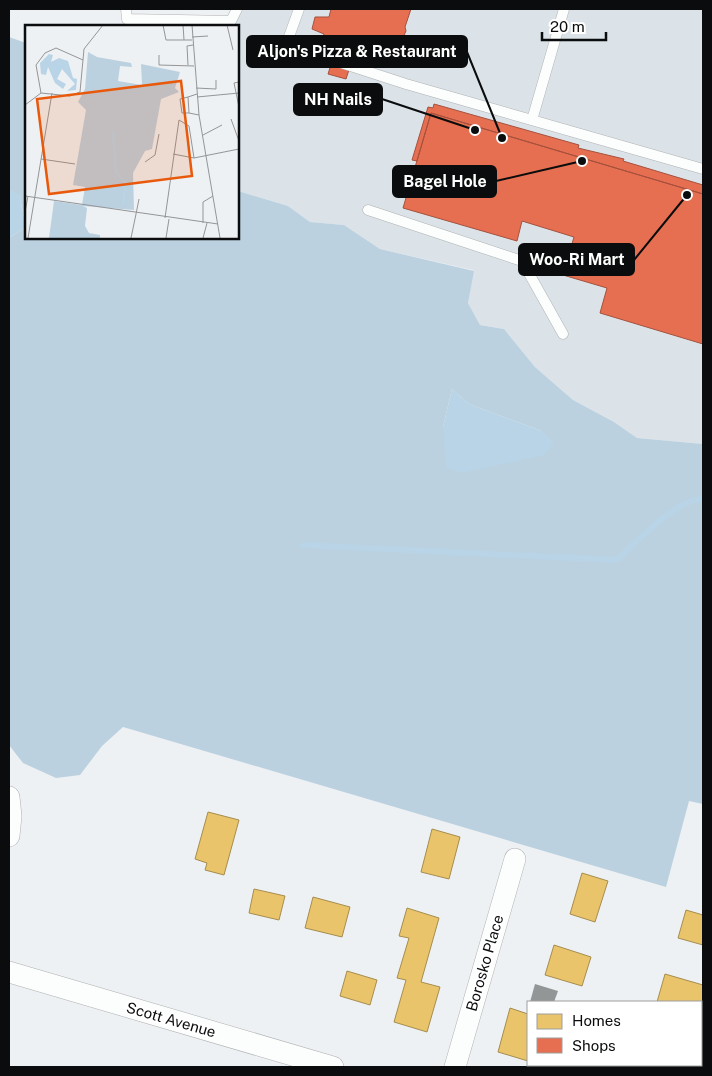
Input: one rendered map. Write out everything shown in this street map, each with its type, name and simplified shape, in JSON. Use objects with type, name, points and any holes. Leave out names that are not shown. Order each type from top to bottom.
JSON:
[{"type":"street","points":[[9,797],[11,816],[9,836]]},
{"type":"street","name":"Borosko Place","points":[[455,1067],[515,859]]},
{"type":"street","name":"Scott Avenue","points":[[9,972],[333,1067]]},
{"type":"lane","points":[[126,9],[127,19],[231,22],[237,9]]},
{"type":"lane","points":[[299,9],[286,45],[406,84],[703,169]]},
{"type":"lane","points":[[532,120],[564,9]]},
{"type":"lane","points":[[368,210],[522,261],[563,334]]},
{"type":"shaded area","points":[[237,9],[703,9],[703,444],[637,438],[614,422],[573,400],[535,367],[504,329],[480,325],[468,303],[473,270],[380,249],[344,225],[310,222],[288,206],[239,191],[239,25],[230,25]]},
{"type":"shaded area","points":[[9,37],[25,43],[25,221],[19,195],[9,190]]},
{"type":"shaded area","points":[[9,190],[19,194],[25,228],[9,238]]},
{"type":"shaded area","points":[[239,191],[288,206],[310,222],[344,225],[380,249],[474,271],[468,303],[480,325],[504,329],[535,367],[573,400],[614,422],[637,438],[703,444],[703,804],[689,801],[666,887],[123,727],[102,746],[80,775],[56,778],[23,763],[9,745],[9,238],[25,228],[25,239],[239,239]],"holes":[[[452,389],[469,404],[542,431],[443,427]]]},
{"type":"shaded area","points":[[452,389],[469,404],[542,431],[554,443],[544,455],[462,473],[446,468],[443,427]]},
{"type":"building: Homes","points":[[208,812],[239,820],[224,875],[205,870],[207,863],[195,859]]},
{"type":"building: Homes","points":[[432,829],[460,837],[449,879],[421,872]]},
{"type":"building: Homes","points":[[582,873],[608,881],[595,922],[570,914]]},
{"type":"building: Homes","points":[[254,889],[285,896],[279,920],[249,913]]},
{"type":"building: Homes","points":[[313,897],[350,907],[342,937],[305,928]]},
{"type":"building: Homes","points":[[407,908],[439,918],[421,982],[440,987],[427,1032],[394,1022],[406,980],[397,978],[409,938],[399,936]]},
{"type":"building: Homes","points":[[686,910],[703,915],[703,945],[678,938]]},
{"type":"building: Homes","points":[[554,945],[591,957],[582,986],[545,975]]},
{"type":"building: Homes","points":[[347,971],[377,980],[370,1005],[340,996]]},
{"type":"building: Homes","points":[[665,974],[703,985],[703,1017],[702,1001],[657,1001]]},
{"type":"building: Homes","points":[[510,1008],[527,1014],[527,1061],[498,1052]]},
{"type":"building: Shops","points":[[331,9],[411,9],[405,27],[406,31],[398,48],[394,47],[389,61],[322,40],[324,34],[312,29],[315,17],[329,17]]},
{"type":"building: Shops","points":[[337,46],[355,51],[346,79],[328,74]]},
{"type":"building: Shops","points":[[434,104],[579,145],[578,148],[624,159],[623,161],[703,185],[703,194],[431,113],[417,161],[412,160],[428,107],[433,108]]},
{"type":"building: Shops","points":[[431,113],[703,194],[703,344],[600,313],[607,288],[546,270],[549,259],[566,264],[574,237],[522,221],[517,241],[403,208]]},
{"type":"building: Other","points":[[535,984],[558,991],[554,1001],[530,1001]]},
{"type":"waterway","points":[[303,545],[617,560],[670,513],[693,501],[703,499]]},
{"type":"place","name":"NH Nails","points":[[475,130]]},
{"type":"place","name":"Aljon's Pizza & Restaurant","points":[[502,138]]},
{"type":"place","name":"Bagel Hole","points":[[582,161]]},
{"type":"place","name":"Woo-Ri Mart","points":[[687,195]]}]
